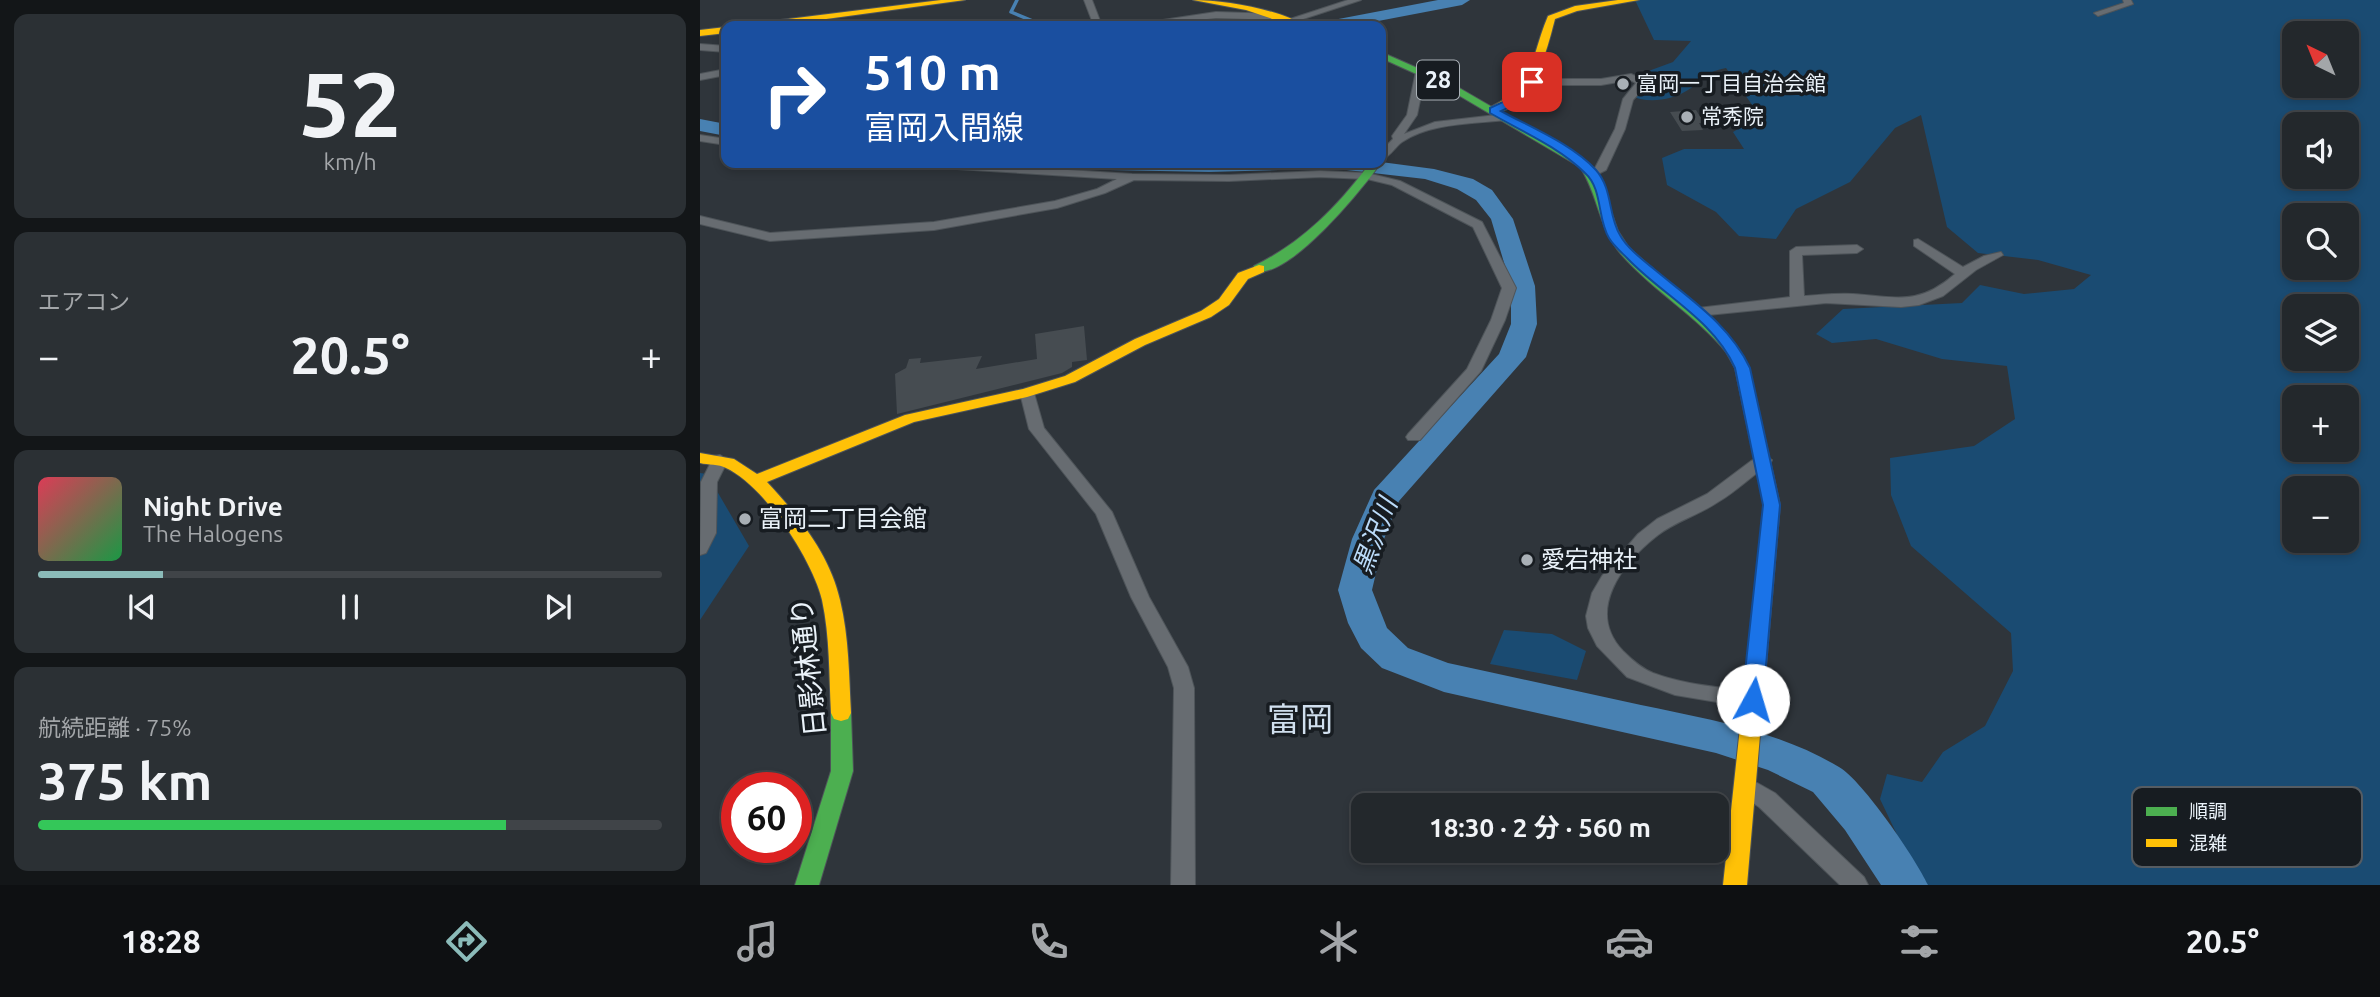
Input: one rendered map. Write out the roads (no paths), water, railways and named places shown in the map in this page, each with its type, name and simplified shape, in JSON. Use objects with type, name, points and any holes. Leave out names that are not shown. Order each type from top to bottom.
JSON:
[{"type":"main road","points":[[795,21],[961,0]]},
{"type":"main road","points":[[1197,0],[1238,6],[1286,21]]},
{"type":"main road","points":[[1499,114],[1532,82],[1551,18],[1576,9],[1635,0]]},
{"type":"main road","points":[[700,33],[721,31]]},
{"type":"main road","name":"28","points":[[1386,57],[1421,71],[1573,156],[1592,173],[1600,185],[1614,236],[1640,264],[1725,338],[1742,368],[1772,505],[1735,885]]},
{"type":"main road","points":[[755,481],[910,418],[1027,393],[1070,379],[1140,342],[1217,308],[1231,295],[1243,276],[1286,257],[1300,247],[1371,168]]},
{"type":"main road","name":"日影林通り","points":[[700,458],[732,464],[755,481],[799,532],[827,584],[834,621],[842,721],[842,771],[807,885]]},
{"type":"street","points":[[1088,0],[1096,21]]},
{"type":"street","points":[[1292,21],[1357,0]]},
{"type":"street","points":[[2098,13],[2129,4],[2127,0]]},
{"type":"street","points":[[1168,21],[1216,15],[1279,21]]},
{"type":"street","points":[[700,47],[721,49]]},
{"type":"street","points":[[1398,140],[1397,136],[1412,115],[1421,71]]},
{"type":"street","points":[[700,77],[721,73]]},
{"type":"street","points":[[1532,82],[1601,82],[1631,77],[1641,82],[1628,99],[1620,129],[1600,170],[1592,173]]},
{"type":"street","points":[[1386,152],[1398,140],[1441,123],[1499,114]]},
{"type":"street","points":[[700,138],[721,141]]},
{"type":"street","points":[[988,168],[1132,177],[1229,178],[1313,174],[1358,168]]},
{"type":"street","points":[[1376,168],[1396,183],[1478,225],[1509,288],[1498,320],[1474,371],[1414,437]]},
{"type":"street","points":[[700,220],[770,237],[934,226],[1057,204],[1101,191],[1132,177]]},
{"type":"street","points":[[1918,243],[1963,273]]},
{"type":"street","points":[[1797,300],[1796,251],[1857,249]]},
{"type":"street","points":[[1698,312],[1797,300],[1847,298],[1918,302],[1956,283],[1963,273],[1997,255]]},
{"type":"street","points":[[1027,393],[1037,429],[1104,512],[1140,597],[1178,667],[1184,688],[1183,885]]},
{"type":"street","points":[[700,549],[707,533],[709,482],[720,460]]},
{"type":"street","points":[[1752,709],[1653,681],[1633,672],[1598,633],[1594,615],[1599,596],[1612,574],[1644,536],[1674,516],[1714,498],[1737,477],[1763,460]]},
{"type":"street","points":[[1746,781],[1856,885]]},
{"type":"waterway","points":[[1017,0],[1011,12],[1033,21]]},
{"type":"waterway","points":[[1354,21],[1462,0]]},
{"type":"waterway","points":[[700,125],[721,129]]},
{"type":"waterway","name":"黒沢川","points":[[1382,168],[1427,173],[1465,184],[1484,195],[1502,219],[1523,286],[1524,324],[1512,357],[1385,497],[1368,539],[1355,590],[1374,638],[1395,658],[1444,677],[1716,737],[1780,757],[1827,780],[1860,817],[1906,885]]},
{"type":"place","name":"富岡一丁目自治会館","points":[[1623,84]]},
{"type":"place","name":"常秀院","points":[[1687,117]]},
{"type":"place","name":"富岡二丁目会館","points":[[745,519]]},
{"type":"place","name":"愛宕神社","points":[[1527,560]]},
{"type":"district","name":"富岡","points":[[1300,719]]}]
